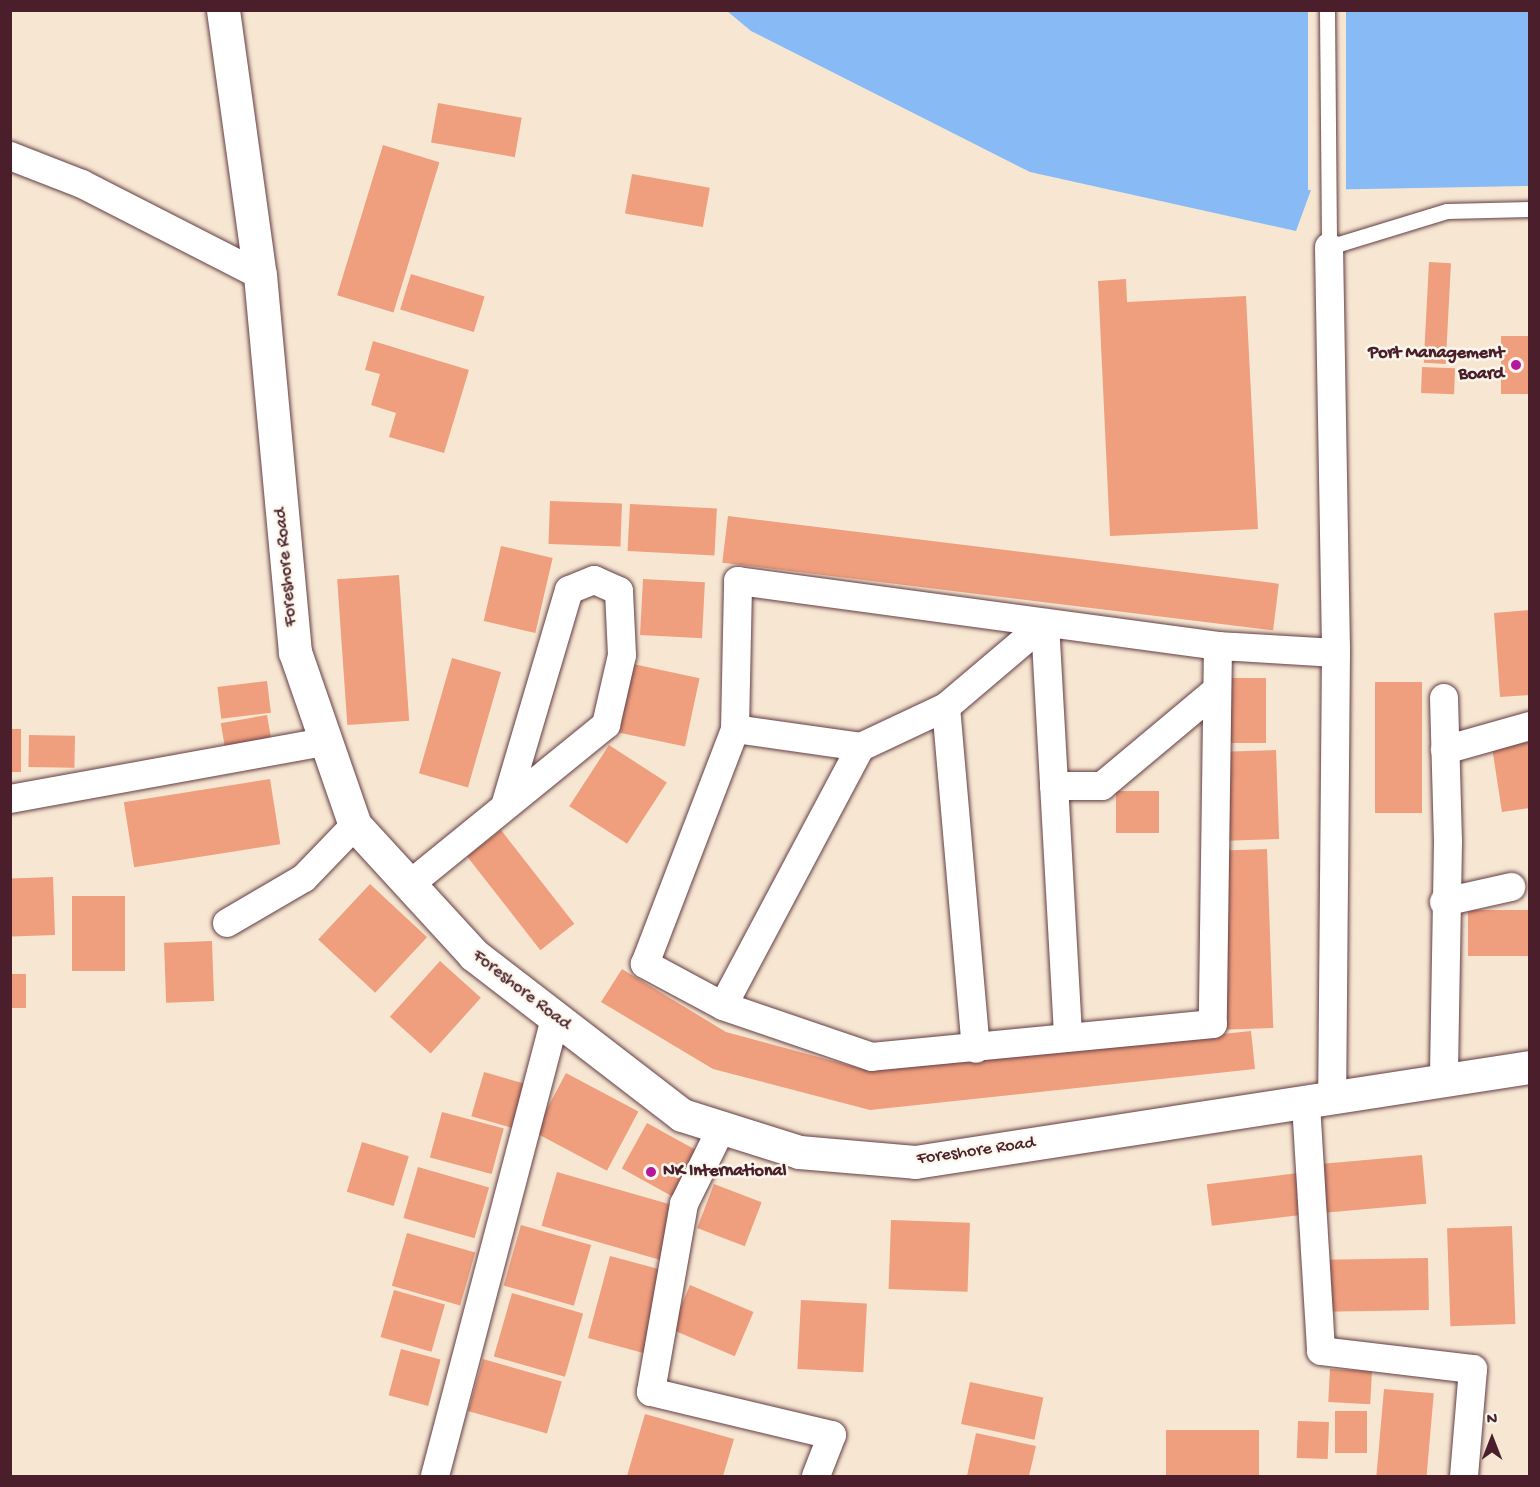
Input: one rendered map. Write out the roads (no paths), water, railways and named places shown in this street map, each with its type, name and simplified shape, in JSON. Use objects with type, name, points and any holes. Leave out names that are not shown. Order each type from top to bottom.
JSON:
[{"type":"main road","name":"Foreshore Road","points":[[223,10],[260,275],[295,652],[324,742],[355,825],[474,955],[682,1115],[799,1152],[915,1162],[1319,1102],[1530,1067]]},
{"type":"street","points":[[10,156],[82,184],[260,275]]},
{"type":"street","points":[[1329,247],[1336,653],[1319,1102],[1321,1351],[1473,1369],[1464,1476]]},
{"type":"street","points":[[410,885],[505,806],[551,773],[606,725],[622,654],[619,591],[594,580],[569,590],[505,806]]},
{"type":"street","points":[[1218,646],[1212,1024],[872,1057],[723,1006],[645,964],[735,729],[738,581],[1218,646],[1336,653]]},
{"type":"street","points":[[735,729],[861,747],[946,706],[1045,623]]},
{"type":"street","points":[[1045,623],[1068,1037]]},
{"type":"street","points":[[1054,786],[1102,786],[1217,690]]},
{"type":"street","points":[[1444,698],[1448,842],[1444,902],[1444,1081]]},
{"type":"street","points":[[946,706],[976,1048]]},
{"type":"street","points":[[1445,750],[1530,726]]},
{"type":"street","points":[[10,799],[324,742]]},
{"type":"street","points":[[723,1006],[861,747]]},
{"type":"street","points":[[227,923],[304,878],[355,825]]},
{"type":"street","points":[[1444,902],[1511,887]]},
{"type":"street","points":[[435,1476],[555,1018]]},
{"type":"street","points":[[722,1127],[684,1204],[651,1392],[832,1435],[816,1476]]},
{"type":"lane","points":[[1327,10],[1329,247],[1447,210],[1530,209]]},
{"type":"water","points":[[727,11],[1529,11],[1529,186],[1311,190],[1296,231],[1030,172],[751,31]]},
{"type":"place","name":"Port Management Board","points":[[1516,365]]},
{"type":"place","name":"NK International","points":[[651,1172]]}]
